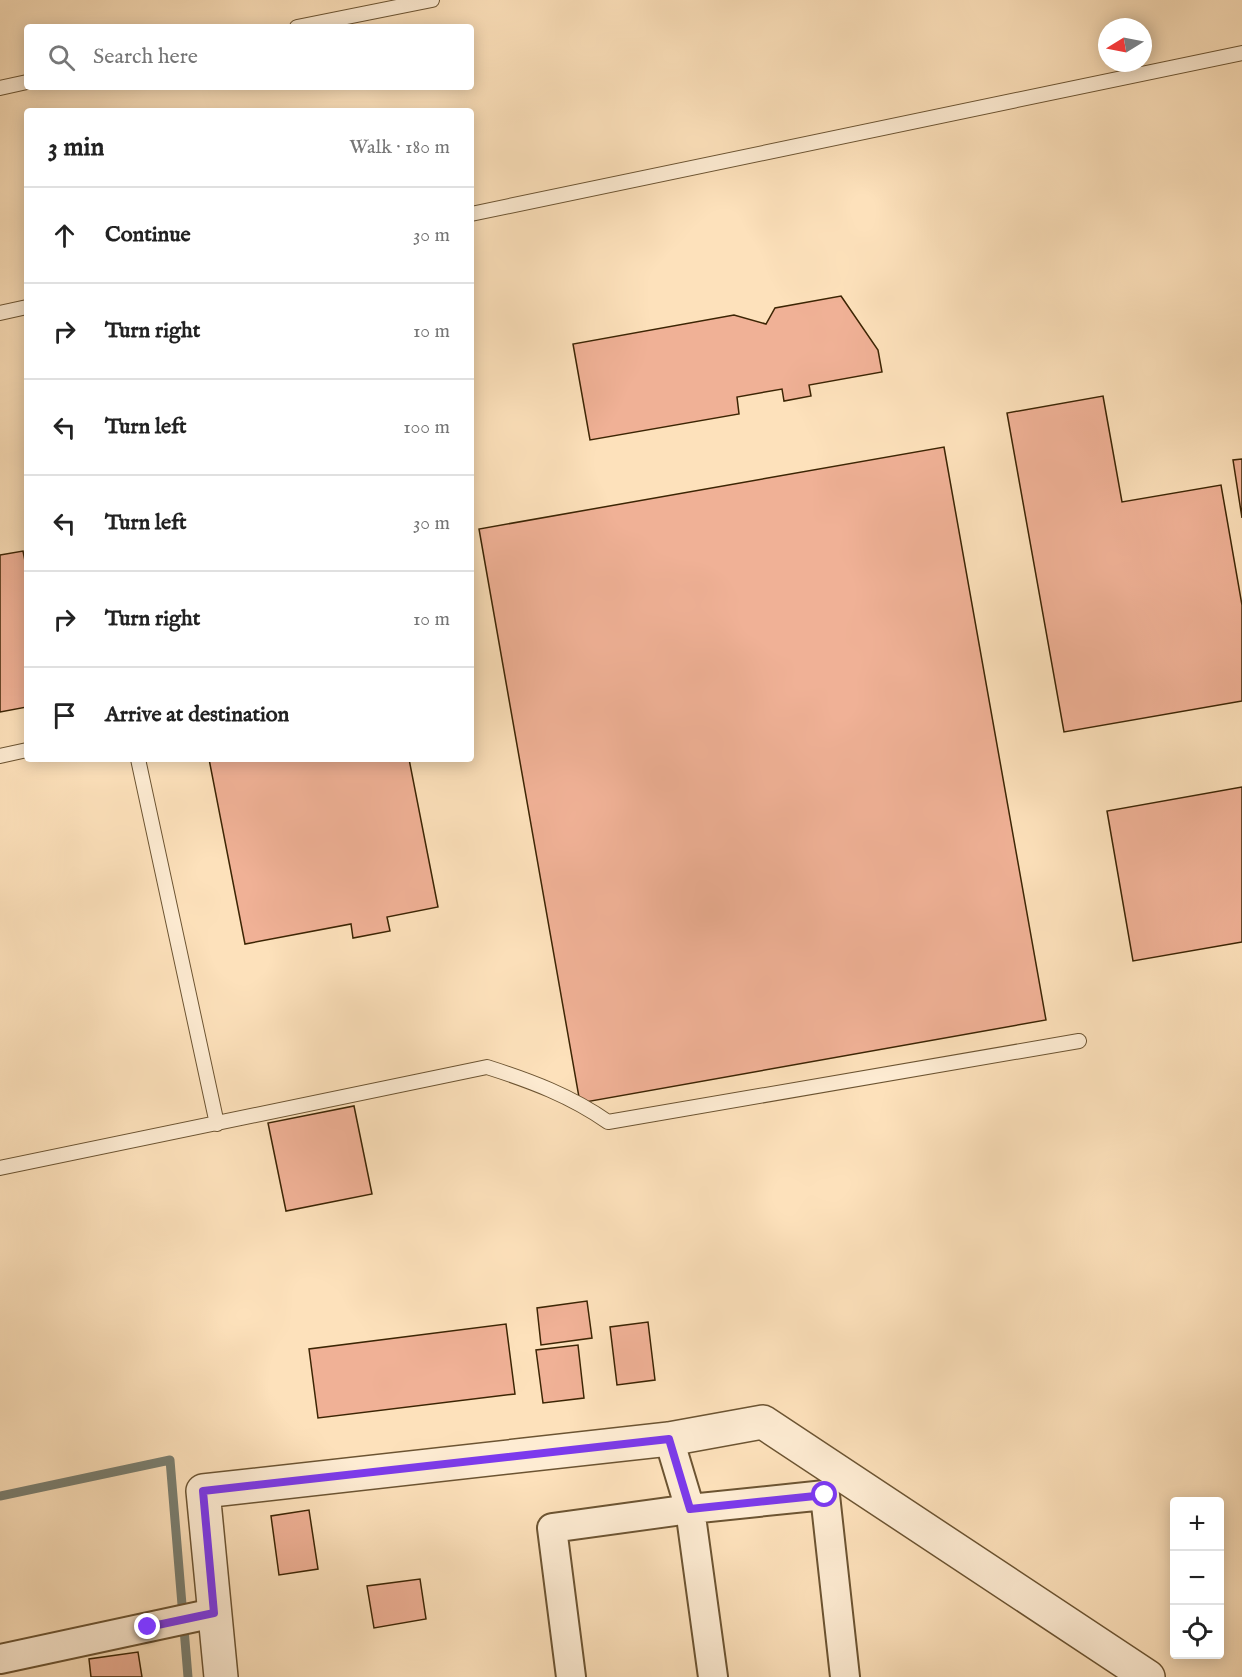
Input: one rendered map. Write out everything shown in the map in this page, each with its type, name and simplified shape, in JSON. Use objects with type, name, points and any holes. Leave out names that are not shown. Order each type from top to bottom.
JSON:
[{"type":"street","points":[[221,1677],[203,1491],[669,1439],[763,1422],[1148,1677]]},
{"type":"street","points":[[669,1439],[690,1509],[713,1677]]},
{"type":"street","points":[[570,1677],[552,1528],[690,1509],[825,1495],[845,1677]]},
{"type":"street","points":[[0,1659],[214,1613]]},
{"type":"lane","points":[[312,24],[432,0]]},
{"type":"lane","points":[[474,213],[1242,52]]},
{"type":"lane","points":[[0,88],[24,83]]},
{"type":"lane","points":[[0,313],[24,308]]},
{"type":"lane","points":[[0,756],[24,751]]},
{"type":"lane","points":[[139,762],[217,1124]]},
{"type":"lane","points":[[0,1168],[488,1066],[529,1080],[580,1103],[608,1122],[1079,1041]]},
{"type":"building","points":[[841,296],[878,350],[882,372],[809,385],[811,396],[784,401],[782,389],[737,397],[739,414],[590,440],[573,344],[734,315],[766,324],[775,308]]},
{"type":"building","points":[[1103,396],[1122,502],[1221,485],[1242,605],[1242,701],[1064,732],[1007,413]]},
{"type":"building","points":[[944,447],[1046,1020],[580,1103],[479,529]]},
{"type":"building","points":[[1242,459],[1242,518],[1233,460]]},
{"type":"building","points":[[23,551],[24,556],[24,708],[0,712],[0,555]]},
{"type":"building","points":[[210,762],[410,762],[438,907],[387,917],[390,931],[353,938],[351,924],[245,944]]},
{"type":"building","points":[[1242,787],[1242,942],[1133,961],[1107,811]]},
{"type":"building","points":[[354,1106],[372,1194],[286,1211],[268,1123]]},
{"type":"building","points":[[587,1301],[592,1338],[541,1345],[537,1308]]},
{"type":"building","points":[[648,1322],[655,1380],[617,1385],[610,1327]]},
{"type":"building","points":[[506,1324],[515,1394],[318,1418],[309,1349]]},
{"type":"building","points":[[578,1345],[584,1398],[543,1403],[536,1350]]},
{"type":"building","points":[[309,1510],[318,1569],[279,1575],[271,1516]]},
{"type":"building","points":[[420,1579],[426,1619],[374,1628],[367,1586]]},
{"type":"building","points":[[138,1652],[142,1677],[91,1677],[89,1659]]},
{"type":"waterway","points":[[0,1496],[170,1460],[188,1677]]},
{"type":"route","points":[[148,1627],[214,1613],[203,1491],[669,1439],[690,1509],[825,1495]]}]
